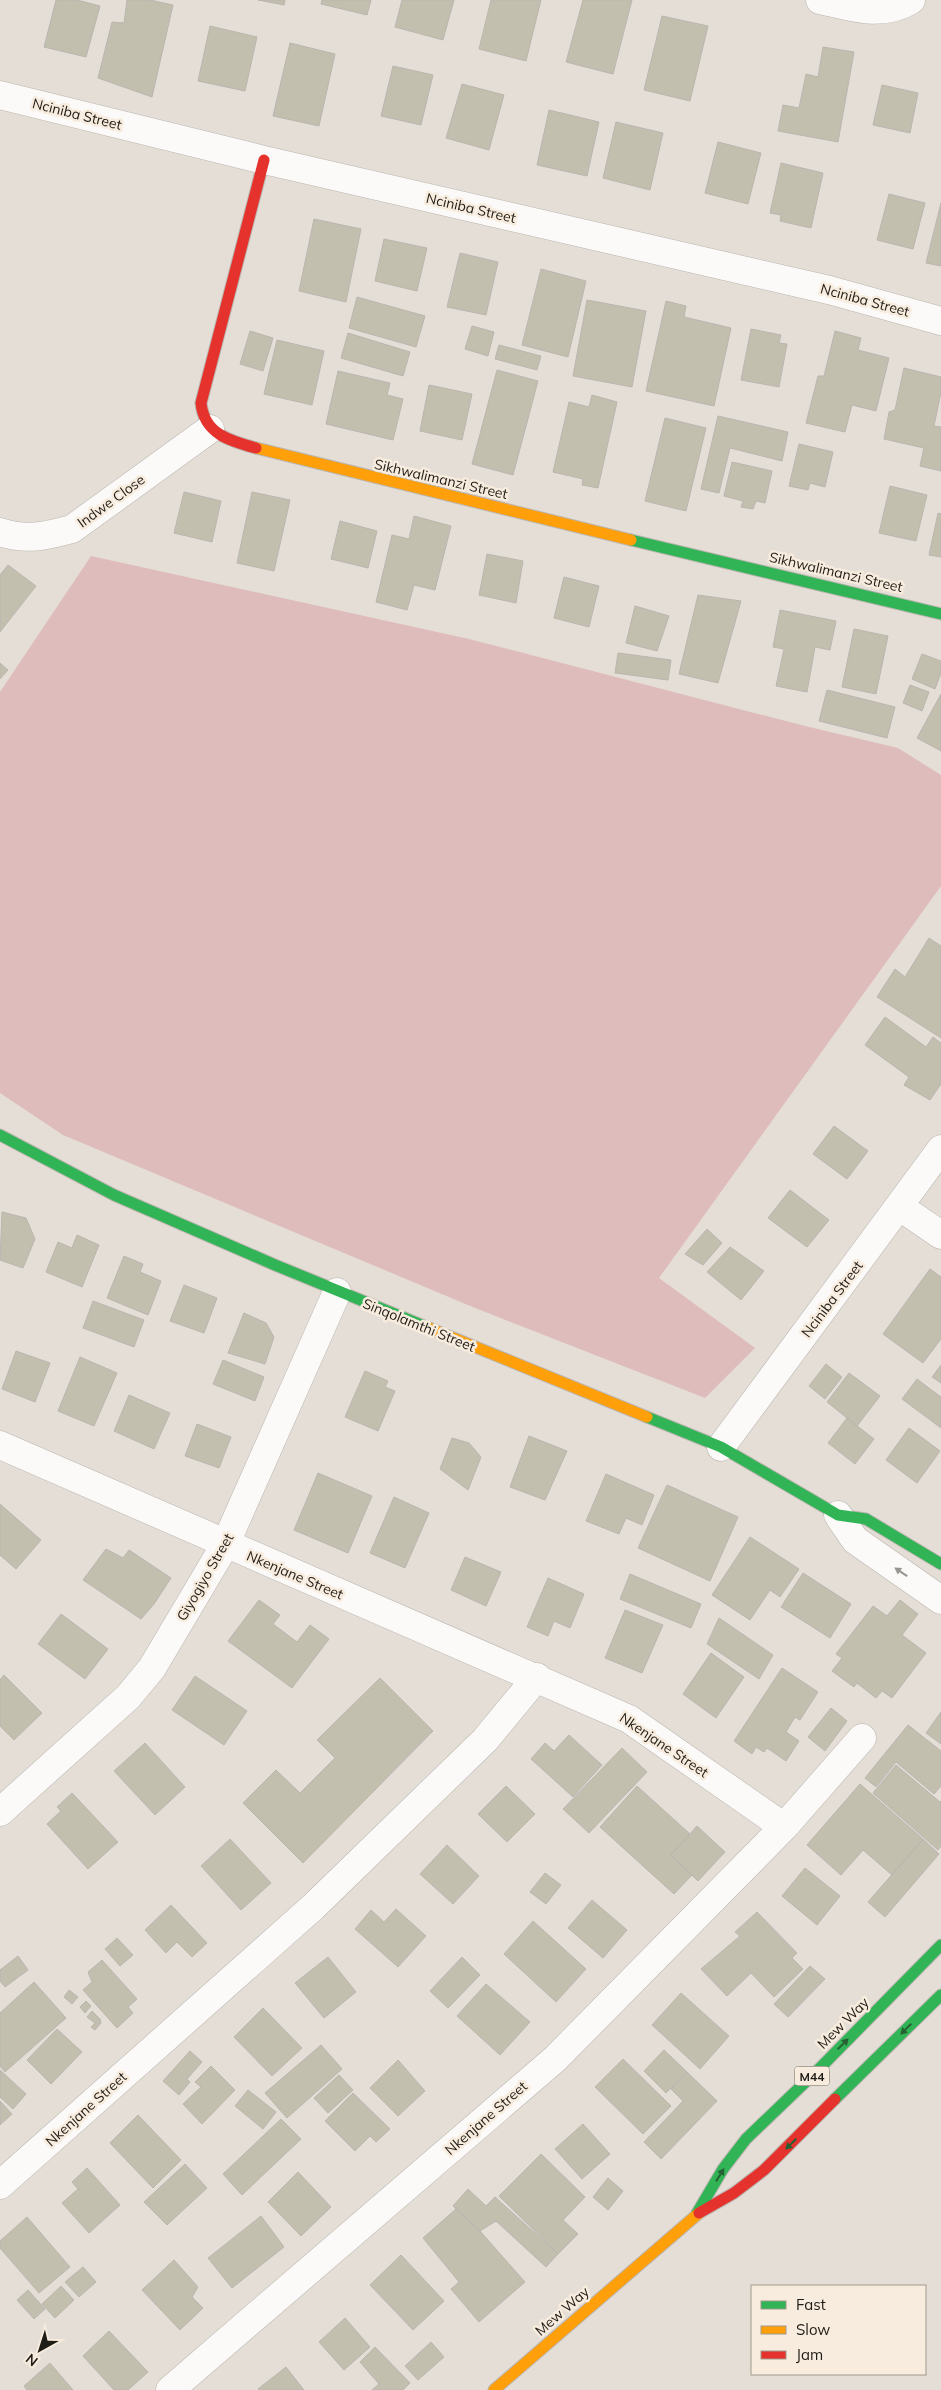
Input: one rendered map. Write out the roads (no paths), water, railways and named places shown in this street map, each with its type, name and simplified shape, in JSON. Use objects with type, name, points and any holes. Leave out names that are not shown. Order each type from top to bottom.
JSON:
[{"type":"street","points":[[820,0],[865,10],[884,10],[901,6],[911,0]]},
{"type":"street","name":"Nciniba Street","points":[[0,94],[264,160],[829,290],[941,321]]},
{"type":"street","points":[[210,429],[203,419],[201,403],[264,160]]},
{"type":"street","name":"Indwe Close","points":[[0,532],[14,537],[29,538],[46,536],[72,529],[210,429]]},
{"type":"street","name":"Sikhwalimanzi Street","points":[[210,429],[232,442],[329,468],[941,614]]},
{"type":"street","name":"Sinqolamthi Street","points":[[0,1135],[114,1195],[337,1292],[721,1447],[838,1515],[866,1519],[941,1564]]},
{"type":"street","name":"Nciniba Street","points":[[721,1447],[941,1149]]},
{"type":"street","points":[[900,1207],[941,1235]]},
{"type":"street","name":"Giyogiyo Street","points":[[0,1812],[128,1697],[152,1668],[225,1545],[337,1292]]},
{"type":"street","name":"Nkenjane Street","points":[[0,1445],[225,1545],[537,1677],[629,1719],[784,1827]]},
{"type":"street","name":"Sinqolamthi Street","points":[[838,1515],[855,1540],[941,1600]]},
{"type":"street","name":"Nkenjane Street","points":[[0,2185],[313,1907],[485,1740],[537,1677]]},
{"type":"street","name":"Nkenjane Street","points":[[170,2390],[555,2060],[784,1827],[862,1738]]},
{"type":"street","name":"Mew Way","points":[[694,2216],[723,2169],[746,2139],[941,1945]]},
{"type":"street","name":"Mew Way","points":[[494,2390],[694,2216],[734,2193],[764,2170],[941,1995]]}]
